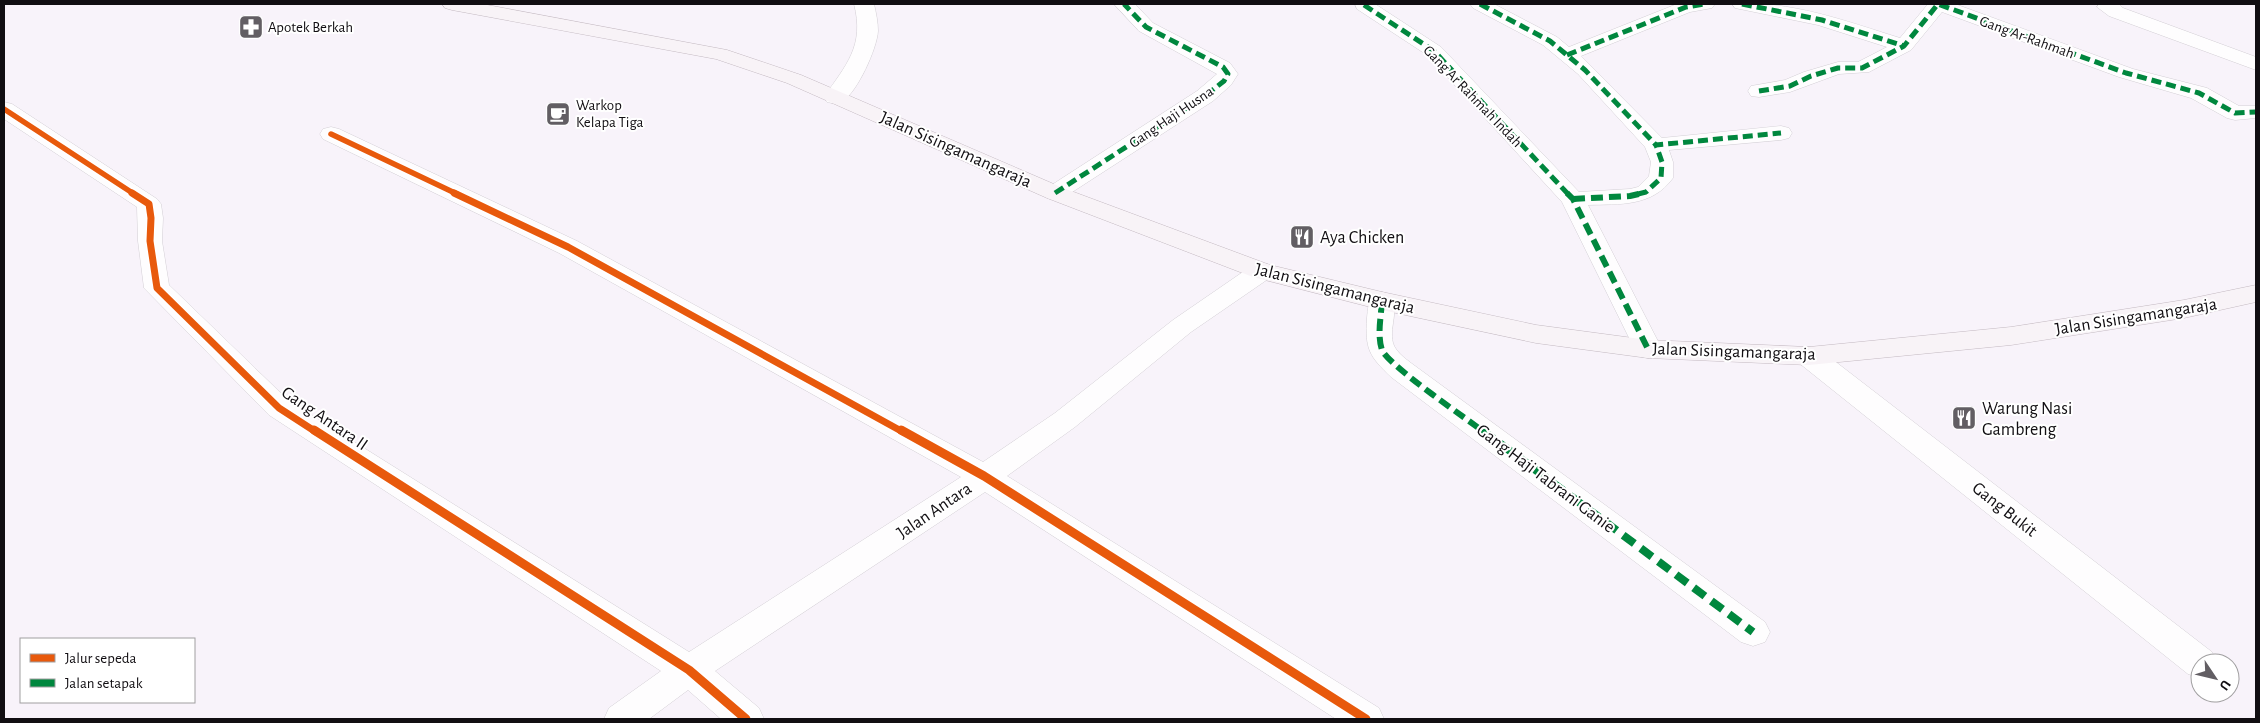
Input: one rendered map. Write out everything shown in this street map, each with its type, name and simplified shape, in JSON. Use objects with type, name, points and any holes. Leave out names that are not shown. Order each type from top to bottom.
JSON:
[{"type":"main road","name":"Jalan Sisingamangaraja","points":[[452,4],[720,54],[770,70],[1055,193],[1262,271],[1382,301],[1536,334],[1648,349],[1808,356],[2011,336],[2184,309],[2256,294]]},
{"type":"street","points":[[835,97],[858,67],[866,48],[868,32],[867,12],[864,4]]},
{"type":"street","name":"Gang Haji Husna","points":[[1055,193],[1205,96],[1224,81],[1228,74],[1223,67],[1146,27],[1124,4]]},
{"type":"street","points":[[1480,4],[1550,41],[1585,70],[1656,145],[1662,162],[1660,178],[1646,192],[1630,196],[1573,200]]},
{"type":"street","points":[[1567,55],[1686,7],[1705,4]]},
{"type":"street","points":[[1742,4],[1822,20],[1904,46]]},
{"type":"street","name":"Gang Ar-Rahmah","points":[[1759,91],[1790,86],[1811,76],[1838,68],[1862,68],[1904,46],[1938,4],[2126,73],[2208,97],[2235,113],[2256,112]]},
{"type":"street","points":[[2109,4],[2107,7],[2116,12],[2240,60],[2256,64]]},
{"type":"street","name":"Gang Ar Rahmah Indah","points":[[1364,5],[1434,51],[1573,200],[1648,349]]},
{"type":"street","name":"Gang Antara II","points":[[4,109],[149,204],[151,218],[150,241],[157,288],[279,408],[689,670],[746,719]]},
{"type":"street","points":[[1656,145],[1780,133]]},
{"type":"street","points":[[331,134],[568,247],[984,476],[1366,719]]},
{"type":"street","name":"Jalan Antara","points":[[622,719],[689,670],[961,493],[1065,420],[1182,326],[1262,271]]},
{"type":"street","name":"Gang Haji Tabrani Ganie","points":[[1382,301],[1379,339],[1383,353],[1401,370],[1753,632]]},
{"type":"street","name":"Gang Bukit","points":[[1808,356],[2190,655]]},
{"type":"marked path","points":[[1055,193],[1205,96],[1224,81],[1228,74],[1223,67],[1146,27],[1124,4]]},
{"type":"marked path","points":[[1480,4],[1550,41],[1585,70],[1656,145]]},
{"type":"marked path","points":[[1567,55],[1686,7],[1705,4]]},
{"type":"marked path","points":[[1742,4],[1822,20],[1904,46]]},
{"type":"marked path","points":[[1759,91],[1790,86],[1811,76],[1838,68],[1862,68],[1904,46],[1938,4],[2126,73],[2199,93],[2235,113],[2256,112]]},
{"type":"marked path","points":[[1364,5],[1434,51],[1573,199],[1648,349]]},
{"type":"marked path","points":[[1573,199],[1630,196],[1646,192],[1661,178],[1662,162],[1656,145],[1781,133]]},
{"type":"marked path","points":[[1382,301],[1379,339],[1383,353],[1401,370],[1753,632]]},
{"type":"cycle path","points":[[4,109],[149,204],[151,218],[150,241],[157,288],[279,408],[689,670],[746,719]]},
{"type":"cycle path","points":[[331,134],[568,247],[984,476],[1366,719]]},
{"type":"place","name":"Apotek Berkah","points":[[251,27]]},
{"type":"place","name":"Warkop Kelapa Tiga","points":[[558,114]]},
{"type":"place","name":"Aya Chicken","points":[[1302,237]]},
{"type":"place","name":"Warung Nasi Gambreng","points":[[1964,418]]}]
